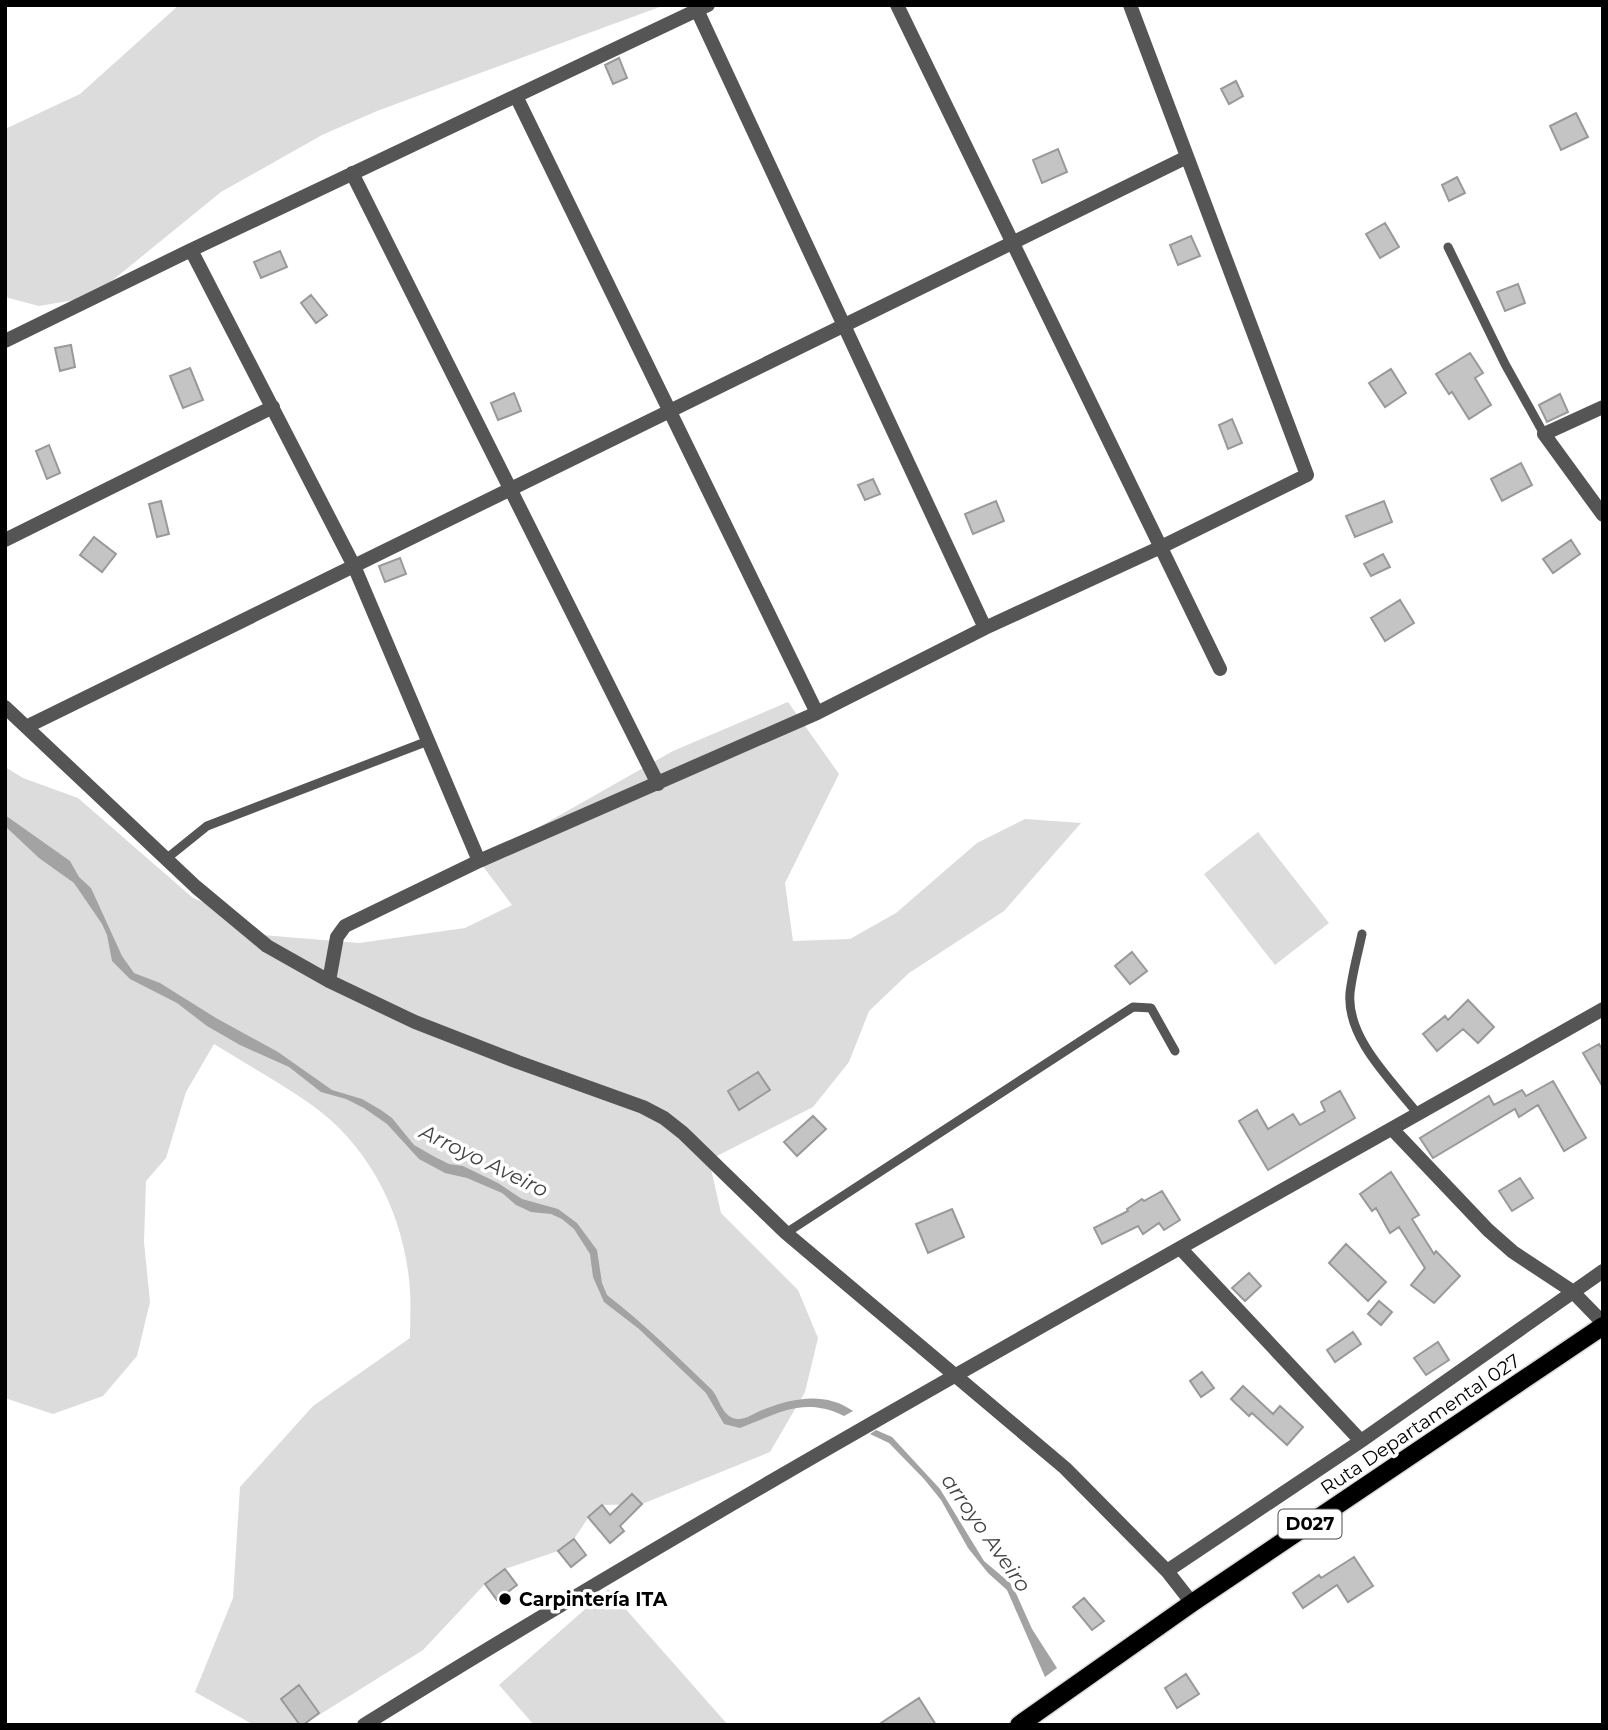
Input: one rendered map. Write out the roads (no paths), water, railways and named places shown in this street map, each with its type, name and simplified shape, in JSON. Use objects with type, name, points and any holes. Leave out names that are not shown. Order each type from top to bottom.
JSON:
[{"type":"main road","name":"Ruta Departamental 027","points":[[1020,1725],[1192,1603],[1603,1325]]},
{"type":"street","points":[[897,5],[1220,669]]},
{"type":"street","points":[[329,981],[337,937],[345,926],[479,861],[817,713],[985,628],[1161,547],[1307,475],[1130,5]]},
{"type":"street","points":[[5,341],[702,8],[844,326],[985,628]]},
{"type":"street","points":[[516,96],[817,713]]},
{"type":"street","points":[[26,727],[1186,157]]},
{"type":"street","points":[[352,173],[658,784]]},
{"type":"street","points":[[191,250],[354,566],[479,861]]},
{"type":"street","points":[[5,540],[273,407]]},
{"type":"street","points":[[1603,407],[1544,434],[1603,515]]},
{"type":"street","points":[[5,707],[196,887],[267,946],[329,981],[415,1022],[643,1107],[664,1118],[683,1133],[786,1233],[1065,1468],[1167,1571],[1192,1603]]},
{"type":"street","points":[[364,1725],[537,1618],[955,1376],[1603,1009]]},
{"type":"street","points":[[1393,1130],[1488,1230],[1513,1252],[1572,1292],[1603,1325]]},
{"type":"street","points":[[1181,1249],[1362,1441]]},
{"type":"street","points":[[1167,1571],[1362,1441],[1603,1271]]},
{"type":"lane","points":[[1448,247],[1544,434]]},
{"type":"lane","points":[[166,859],[206,826],[428,741]]},
{"type":"lane","points":[[1362,934],[1349,995],[1352,1020],[1362,1042],[1418,1114]]},
{"type":"lane","points":[[786,1233],[1133,1007],[1151,1008],[1175,1051]]},
{"type":"place","name":"Carpintería ITA","points":[[505,1599]]},
{"type":"water label","name":"Arroyo Aveiro","points":[[484,1161]]},
{"type":"water label","name":"arroyo Aveiro","points":[[986,1533]]}]
